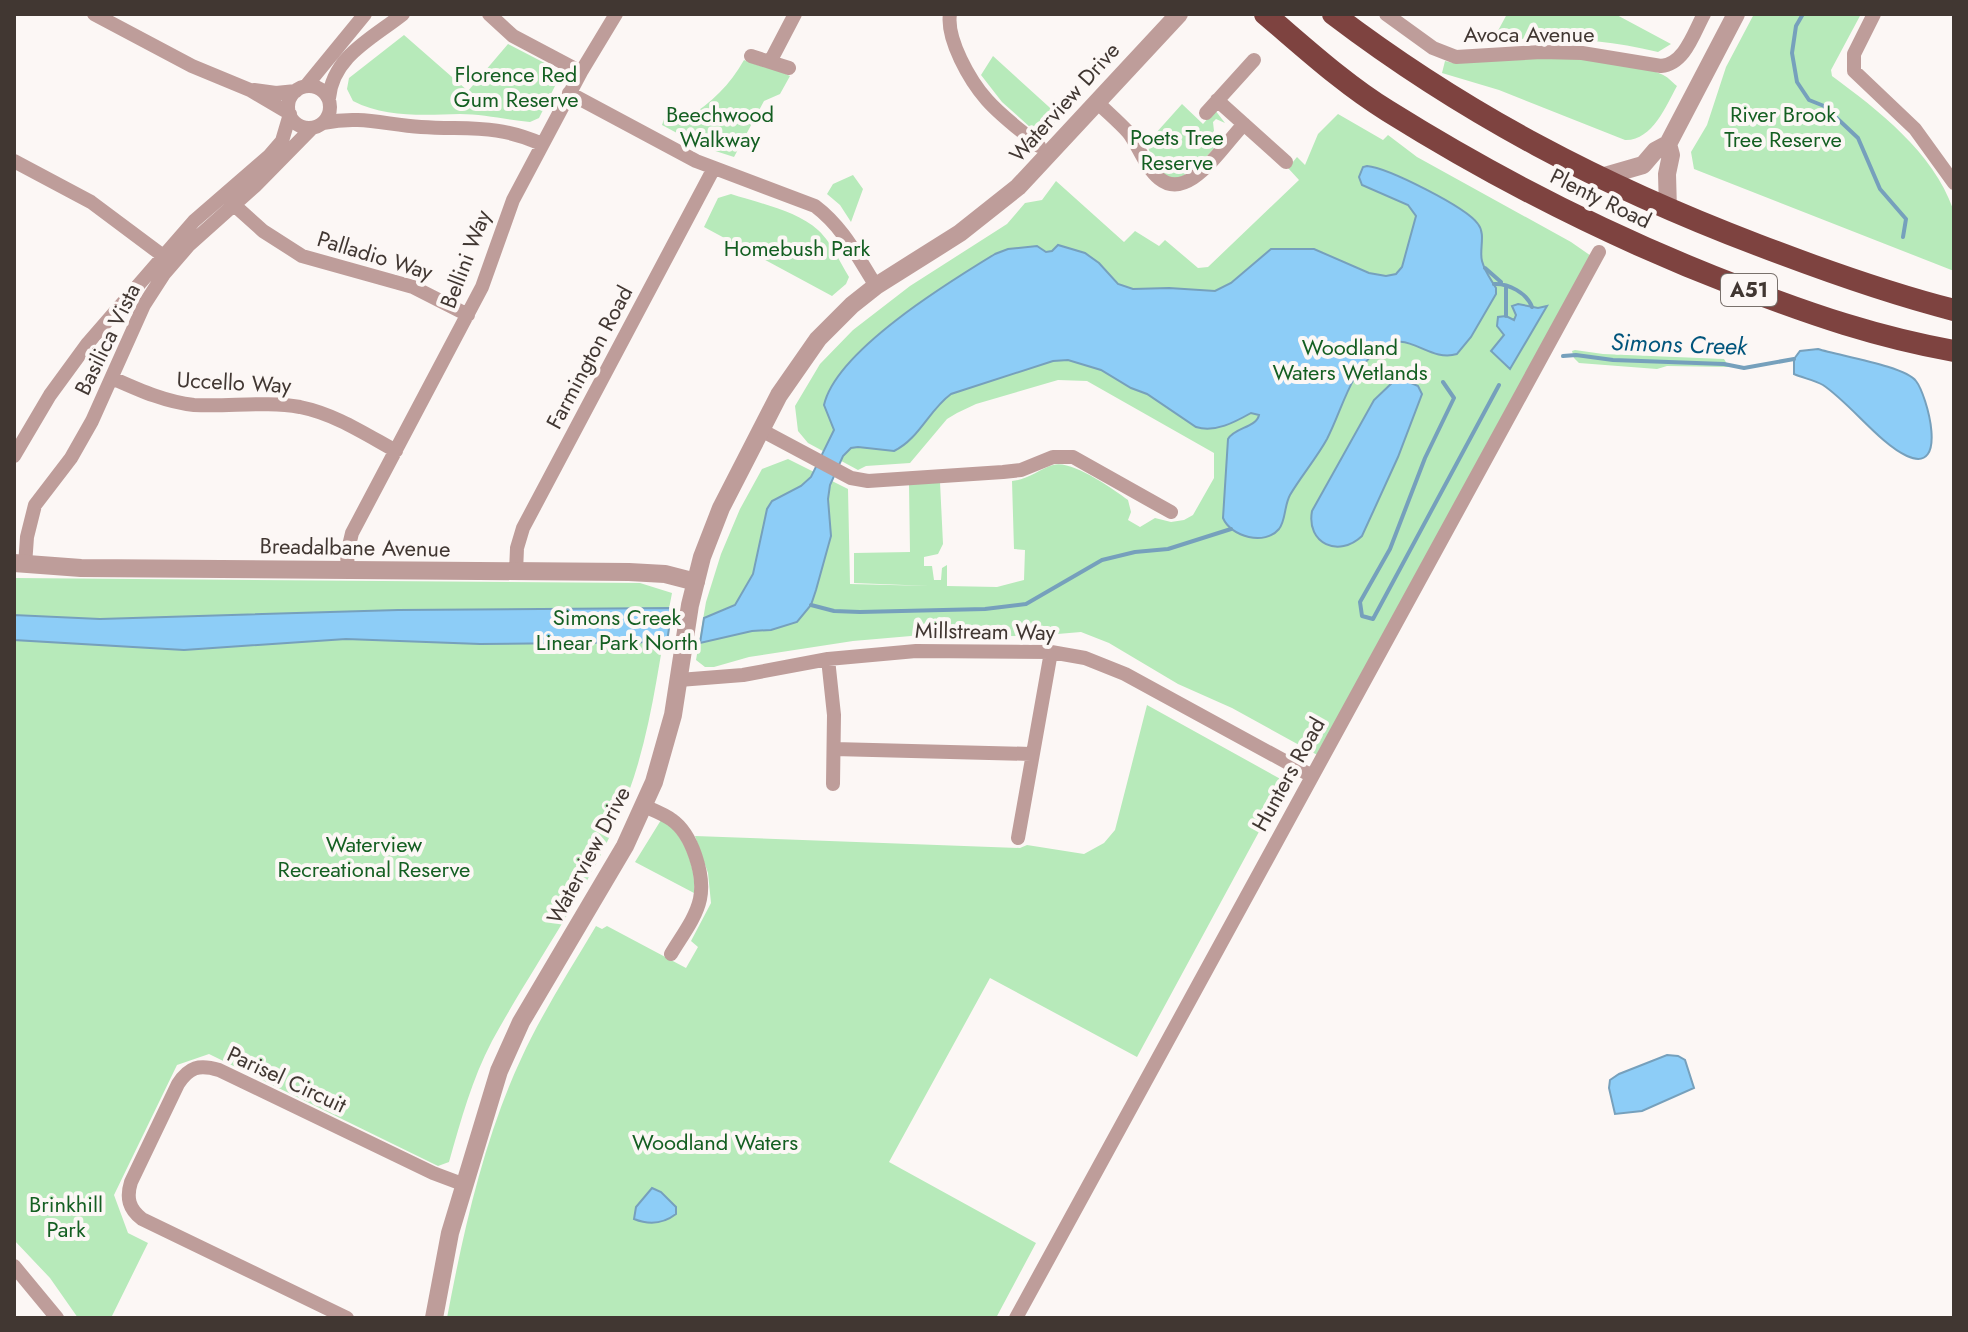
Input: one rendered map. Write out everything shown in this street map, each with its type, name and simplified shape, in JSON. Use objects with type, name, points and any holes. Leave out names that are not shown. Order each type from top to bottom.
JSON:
[{"type":"highway","name":"Plenty Road","points":[[1265,14],[1386,110],[1581,220],[1675,262],[1812,314],[1862,331],[1954,351]]},
{"type":"highway","name":"Plenty Road","points":[[1333,14],[1453,97],[1598,178],[1668,210],[1823,270],[1895,295],[1954,310]]},
{"type":"street","points":[[94,14],[192,66],[250,90],[289,114],[299,125],[365,118],[424,127],[461,126],[506,131],[542,144]]},
{"type":"street","points":[[289,114],[289,101],[365,14]]},
{"type":"street","points":[[318,125],[330,112],[332,80],[348,56],[403,14]]},
{"type":"street","points":[[489,14],[513,36],[581,72]]},
{"type":"street","name":"Bellini Way","points":[[353,570],[358,522],[468,315],[486,278],[505,217],[542,144],[616,14]]},
{"type":"street","points":[[771,60],[795,14]]},
{"type":"street","points":[[950,14],[951,37],[987,100],[1044,150]]},
{"type":"street","name":"Waterview Drive","points":[[1092,98],[1160,14]]},
{"type":"street","name":"Waterview Drive","points":[[434,1318],[450,1233],[499,1071],[511,1042],[625,846],[644,806],[664,751],[690,605],[711,533],[779,395],[811,348],[852,305],[980,218],[1018,187],[1044,150],[1092,98],[1179,14]]},
{"type":"street","name":"Avoca Avenue","points":[[1386,14],[1433,48],[1456,57],[1558,52],[1607,56],[1661,66],[1679,58],[1704,14]]},
{"type":"street","points":[[1598,178],[1643,165],[1655,151],[1668,144],[1736,14]]},
{"type":"street","points":[[1874,14],[1854,54],[1854,71],[1915,129],[1954,183]]},
{"type":"street","points":[[751,56],[789,68]]},
{"type":"street","points":[[1206,113],[1254,60]]},
{"type":"street","points":[[250,90],[276,93],[319,88],[329,98],[365,118]]},
{"type":"street","points":[[569,93],[714,168],[815,206],[848,239],[876,286]]},
{"type":"street","points":[[1092,98],[1130,134],[1144,164],[1161,179],[1176,183],[1196,176],[1244,124]]},
{"type":"street","points":[[1217,100],[1286,162]]},
{"type":"street","name":"Basilica Vista","points":[[14,456],[50,395],[88,343],[194,221],[269,156],[282,141],[289,114]]},
{"type":"street","name":"Basilica Vista","points":[[19,564],[35,505],[71,458],[92,421],[124,344],[164,274],[189,245],[318,125]]},
{"type":"street","points":[[1668,144],[1671,155],[1667,174],[1668,210]]},
{"type":"street","points":[[14,161],[91,202],[162,255]]},
{"type":"street","name":"Farmington Road","points":[[516,572],[517,548],[523,528],[714,168]]},
{"type":"street","name":"Palladio Way","points":[[233,204],[263,231],[302,256],[413,287],[468,315]]},
{"type":"street","name":"Hunters Road","points":[[1016,1318],[1599,252]]},
{"type":"street","name":"Uccello Way","points":[[112,378],[179,403],[277,405],[313,410],[340,420],[396,451]]},
{"type":"street","points":[[761,430],[851,478],[868,481],[1021,470],[1053,457],[1065,456],[1171,512]]},
{"type":"street","name":"Breadalbane Avenue","points":[[19,564],[81,568],[640,572],[696,582]]},
{"type":"street","name":"Millstream Way","points":[[679,680],[743,675],[828,659],[916,651],[1051,652],[1085,658],[1125,674],[1312,776]]},
{"type":"street","points":[[1018,838],[1051,652]]},
{"type":"street","points":[[828,659],[834,715],[833,784]]},
{"type":"street","points":[[834,749],[1031,754]]},
{"type":"street","points":[[644,806],[673,820],[683,831],[699,868],[701,885],[697,908],[671,954]]},
{"type":"street","name":"Parisel Circuit","points":[[347,1318],[142,1219],[131,1209],[128,1194],[131,1182],[183,1076],[194,1067],[219,1070],[433,1173],[465,1185]]},
{"type":"street","points":[[14,1266],[57,1318]]},
{"type":"green space","points":[[1507,14],[1615,14],[1671,44],[1658,52],[1576,40],[1493,40]]},
{"type":"green space","name":"River Brook Tree Reserve","points":[[1754,14],[1861,14],[1831,70],[1832,76],[1902,134],[1944,188],[1953,209],[1956,230],[1954,271],[1694,169],[1691,152],[1707,125],[1726,67]]},
{"type":"green space","name":"Florence Red Gum Reserve","points":[[404,35],[468,91],[508,44],[562,72],[539,118],[530,122],[469,114],[392,113],[353,101],[347,89],[349,78]]},
{"type":"green space","points":[[993,56],[1059,116],[1053,124],[1044,129],[1031,128],[1002,102],[981,75]]},
{"type":"green space","points":[[1538,58],[1635,66],[1663,75],[1677,86],[1650,129],[1635,139],[1625,140],[1499,90],[1442,73],[1445,61]]},
{"type":"green space","name":"Beechwood Walkway","points":[[744,60],[790,76],[780,94],[764,101],[734,157],[703,147],[662,125],[667,110],[687,118],[704,106],[726,85]]},
{"type":"green space","name":"Poets Tree Reserve","points":[[1182,104],[1203,124],[1215,110],[1225,123],[1216,119],[1213,122],[1214,131],[1211,134],[1219,143],[1198,165],[1178,178],[1169,178],[1161,174],[1153,162],[1147,143]]},
{"type":"green space","name":"Woodland Waters Wetlands","points":[[1338,114],[1383,140],[1388,135],[1417,157],[1571,242],[1594,258],[1321,757],[1232,708],[1178,684],[1109,643],[1081,632],[1034,636],[911,636],[853,641],[749,657],[714,667],[705,667],[696,660],[706,602],[740,509],[762,469],[788,459],[848,489],[850,584],[930,586],[854,583],[854,553],[910,552],[909,484],[940,482],[943,544],[938,554],[924,557],[924,566],[932,566],[934,580],[941,580],[942,568],[947,565],[947,586],[997,587],[1024,580],[1025,550],[1014,549],[1012,481],[1053,465],[1070,466],[1121,495],[1128,500],[1131,512],[1128,520],[1140,527],[1155,518],[1171,522],[1193,515],[1214,478],[1214,453],[1087,381],[1058,380],[976,404],[947,419],[910,463],[866,466],[858,470],[808,443],[798,431],[795,406],[820,364],[853,330],[910,286],[1007,224],[1025,203],[1042,200],[1056,181],[1124,242],[1135,231],[1159,246],[1165,240],[1198,268],[1208,267],[1299,180],[1288,168],[1297,157],[1305,165],[1318,134]]},
{"type":"green space","points":[[853,175],[863,189],[851,222],[840,205],[827,194],[833,184]]},
{"type":"green space","name":"Homebush Park","points":[[731,194],[788,212],[818,230],[849,277],[846,284],[832,296],[704,227],[718,198]]},
{"type":"green space","points":[[1572,351],[1724,359],[1729,367],[1667,366],[1657,369],[1579,363],[1574,358]]},
{"type":"green space","name":"Waterview Recreational Reserve","points":[[14,578],[640,583],[672,593],[645,738],[628,795],[588,879],[485,1055],[449,1162],[438,1166],[209,1054],[177,1065],[114,1195],[128,1233],[148,1243],[111,1318],[78,1318],[50,1278],[14,1240]]},
{"type":"green space","name":"Woodland Waters","points":[[1147,705],[1286,782],[1137,1057],[990,978],[889,1162],[1036,1243],[996,1318],[447,1318],[476,1186],[508,1089],[538,1025],[596,926],[602,929],[607,926],[686,968],[698,947],[691,941],[711,903],[708,873],[695,836],[1020,848],[1027,845],[1084,854],[1104,843],[1115,830]]},
{"type":"green space","points":[[661,820],[676,832],[687,852],[694,893],[635,862]]},
{"type":"water","points":[[1363,167],[1426,189],[1471,217],[1482,232],[1481,257],[1496,294],[1471,337],[1457,354],[1436,354],[1398,342],[1388,344],[1368,359],[1353,380],[1327,439],[1290,495],[1281,525],[1273,534],[1249,537],[1233,530],[1223,518],[1228,439],[1254,423],[1259,415],[1251,413],[1218,428],[1196,427],[1147,394],[1101,370],[1068,360],[1053,361],[951,394],[903,446],[894,451],[851,448],[843,456],[830,485],[831,536],[811,605],[797,622],[700,643],[704,618],[735,605],[753,574],[767,509],[772,501],[801,486],[811,477],[834,430],[824,405],[833,384],[871,341],[924,300],[995,254],[1008,249],[1037,246],[1046,252],[1058,245],[1085,253],[1118,284],[1133,289],[1215,291],[1231,283],[1271,249],[1314,249],[1369,273],[1396,274],[1402,267],[1416,216],[1408,205],[1362,185],[1359,177]]},
{"type":"water","points":[[1518,304],[1538,308],[1547,306],[1510,369],[1491,351],[1504,335],[1497,326],[1498,317],[1506,316],[1514,320],[1516,315],[1512,306]]},
{"type":"water","points":[[1818,349],[1886,366],[1916,381],[1929,416],[1931,444],[1928,454],[1920,459],[1907,456],[1876,433],[1823,385],[1794,374],[1794,359],[1800,351]]},
{"type":"water","points":[[1402,379],[1418,386],[1422,394],[1398,457],[1362,536],[1344,546],[1326,544],[1314,532],[1312,511],[1374,400],[1394,381]]},
{"type":"water","points":[[672,608],[667,642],[480,644],[346,639],[184,650],[14,640],[14,615],[100,619],[398,610]]},
{"type":"water","points":[[1667,1055],[1685,1060],[1694,1088],[1642,1111],[1615,1114],[1610,1080]]},
{"type":"water","points":[[652,1188],[661,1192],[676,1207],[676,1214],[656,1222],[634,1219],[636,1207]]},
{"type":"waterway","points":[[1803,14],[1796,26],[1792,53],[1797,82],[1809,100],[1824,106],[1858,138],[1880,189],[1906,219],[1903,237]]},
{"type":"waterway","points":[[1485,268],[1501,282]]},
{"type":"waterway","points":[[1494,284],[1516,290],[1526,297],[1532,307]]},
{"type":"waterway","points":[[1506,286],[1506,316]]},
{"type":"waterway","name":"Simons Creek","points":[[1563,356],[1724,364],[1744,368],[1794,359]]},
{"type":"waterway","points":[[1443,382],[1454,398],[1425,458],[1390,549],[1360,602],[1362,616],[1373,619],[1499,385]]},
{"type":"waterway","points":[[811,605],[834,611],[860,612],[985,609],[1026,604],[1102,560],[1135,552],[1168,549],[1231,529]]},
{"type":"park label","name":"Simons Creek Linear Park North","points":[[617,630]]},
{"type":"park label","name":"Brinkhill Park","points":[[66,1216]]}]
